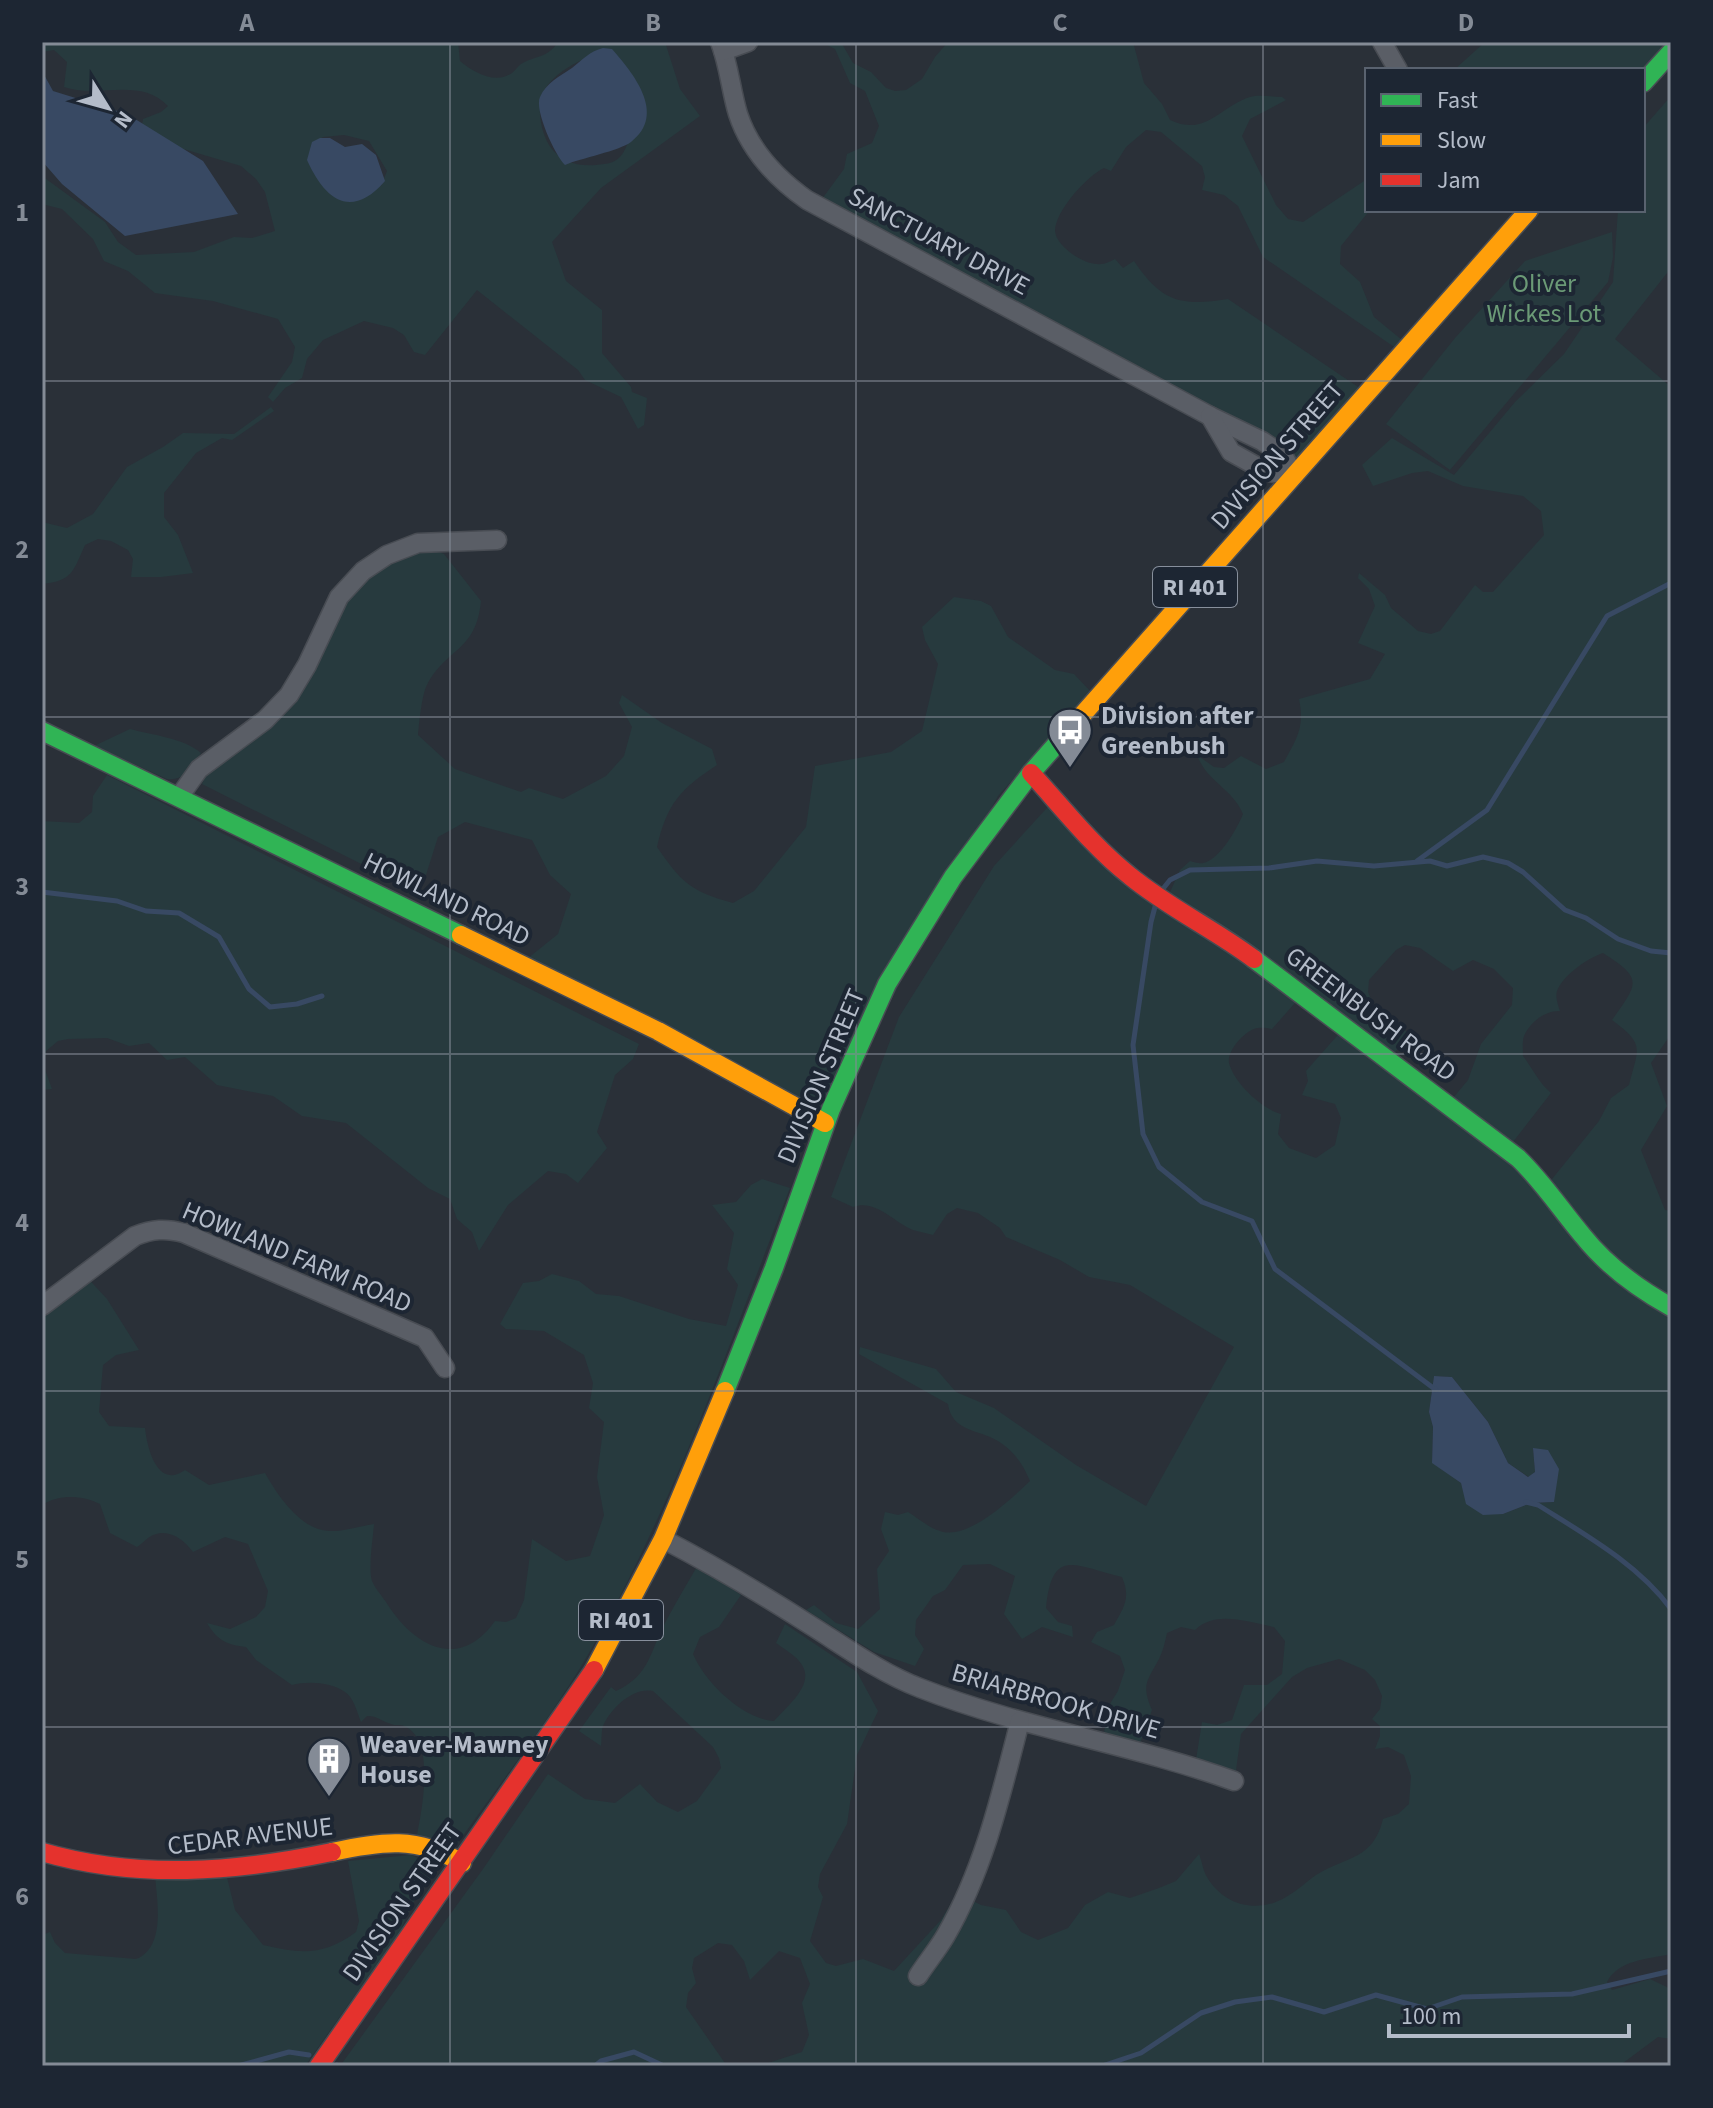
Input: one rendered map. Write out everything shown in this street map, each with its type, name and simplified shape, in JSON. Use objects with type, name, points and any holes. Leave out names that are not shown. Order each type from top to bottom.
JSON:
[{"type":"main road","points":[[1645,81],[1671,52]]},
{"type":"main road","name":"DIVISION STREET","points":[[319,2066],[591,1675],[663,1539],[774,1268],[825,1123],[887,984],[953,877],[1031,773],[1527,212]]},
{"type":"main road","name":"HOWLAND ROAD","points":[[42,731],[658,1031],[825,1123]]},
{"type":"main road","name":"GREENBUSH ROAD","points":[[1031,773],[1113,862],[1149,891],[1234,944],[1518,1158],[1533,1171],[1607,1263],[1639,1288],[1671,1307]]},
{"type":"main road","name":"CEDAR AVENUE","points":[[42,1852],[86,1865],[162,1873],[259,1866],[394,1844],[423,1845],[462,1863]]},
{"type":"street","points":[[722,47],[748,42]]},
{"type":"street","points":[[1382,42],[1397,68]]},
{"type":"street","name":"SANCTUARY DRIVE","points":[[722,47],[739,116],[762,158],[788,187],[1210,416],[1262,441],[1283,455],[1294,475]]},
{"type":"street","points":[[179,797],[205,763],[265,720],[289,695],[339,597],[363,571],[387,555],[418,543],[497,540]]},
{"type":"street","name":"HOWLAND FARM ROAD","points":[[42,1306],[135,1236],[151,1230],[168,1229],[184,1233],[425,1338],[445,1368]]},
{"type":"street","name":"BRIARBROOK DRIVE","points":[[663,1539],[916,1687],[1020,1721],[1139,1750],[1234,1781]]},
{"type":"street","points":[[918,1976],[945,1936],[980,1863],[999,1806],[1020,1721]]},
{"type":"green space","points":[[42,42],[458,42],[460,61],[478,73],[499,78],[512,73],[526,61],[545,54],[558,42],[665,42],[680,89],[700,116],[601,188],[552,242],[566,281],[602,310],[602,353],[632,392],[647,398],[644,425],[638,429],[621,397],[585,380],[578,370],[477,290],[425,355],[414,352],[404,335],[393,328],[364,321],[323,340],[307,359],[302,378],[285,388],[273,402],[268,397],[292,362],[295,347],[278,319],[213,301],[155,293],[128,271],[104,261],[93,239],[62,209],[42,204],[42,176],[105,222],[118,242],[136,255],[194,252],[234,237],[252,238],[275,231],[265,192],[241,166],[170,145],[142,126],[143,119],[168,106],[157,97],[132,90],[91,91],[64,87],[67,62],[54,50],[42,52]],"holes":[[[588,58],[635,105],[626,148],[618,159],[604,164],[573,163],[556,154],[545,137],[540,115],[542,97],[552,80]],[[344,135],[369,141],[387,171],[381,186],[311,146],[323,137]]]},
{"type":"green space","points":[[821,42],[841,42],[853,63],[871,72],[886,88],[895,91],[906,90],[922,79],[948,42],[1133,42],[1144,83],[1162,104],[1170,120],[1193,125],[1203,123],[1250,97],[1282,97],[1286,100],[1250,119],[1242,136],[1276,205],[1288,219],[1303,222],[1365,180],[1365,212],[1368,212],[1341,246],[1340,264],[1360,282],[1374,317],[1408,345],[1403,353],[1263,257],[1238,206],[1224,195],[1202,190],[1205,177],[1202,166],[1161,132],[1146,130],[1126,147],[1111,171],[1104,168],[1097,172],[1073,195],[1060,214],[1055,231],[1060,242],[1071,253],[1097,264],[1115,259],[1123,268],[1134,261],[1153,285],[1173,298],[1197,302],[1228,299],[1367,393],[1307,464],[822,199],[844,169],[847,154],[872,143],[879,126],[865,91],[850,83],[835,49]]},
{"type":"green space","points":[[1485,42],[1668,42],[1645,68],[1456,68]]},
{"type":"green space","points":[[1671,96],[1671,268],[1615,339],[1671,387],[1671,1034],[1651,1063],[1667,1106],[1641,1150],[1665,1210],[1671,1211],[1671,1954],[1626,1965],[1607,1982],[1612,1990],[1650,1979],[1671,1989],[1671,2039],[1658,2037],[1619,2066],[759,2066],[802,2052],[809,2035],[802,2003],[810,1984],[800,1958],[779,1951],[750,1980],[744,1961],[732,1945],[718,1943],[694,1958],[692,1968],[696,1983],[688,1993],[686,2007],[727,2066],[340,2066],[548,1774],[585,1799],[615,1803],[640,1784],[657,1802],[678,1812],[697,1801],[721,1768],[713,1747],[653,1691],[630,1696],[611,1712],[603,1726],[601,1746],[579,1731],[611,1687],[616,1691],[628,1685],[643,1669],[698,1565],[741,1595],[719,1627],[700,1637],[693,1654],[715,1687],[737,1706],[762,1719],[774,1721],[802,1688],[805,1673],[802,1665],[776,1643],[785,1624],[857,1672],[878,1711],[857,1755],[847,1824],[820,1874],[818,1887],[823,1897],[810,1941],[826,1963],[836,1966],[863,1959],[894,1971],[941,1920],[957,1893],[981,1905],[1006,1910],[1021,1932],[1038,1940],[1068,1928],[1085,1905],[1108,1892],[1130,1898],[1176,1881],[1199,1854],[1204,1872],[1214,1887],[1232,1901],[1253,1906],[1275,1902],[1290,1895],[1316,1875],[1366,1850],[1379,1832],[1383,1819],[1398,1814],[1409,1804],[1411,1776],[1404,1755],[1388,1747],[1375,1749],[1380,1726],[1372,1719],[1380,1709],[1382,1696],[1375,1680],[1365,1670],[1339,1659],[1307,1668],[1292,1677],[1241,1734],[1234,1774],[1195,1766],[1202,1722],[1217,1725],[1232,1720],[1244,1685],[1267,1685],[1282,1674],[1285,1641],[1274,1627],[1222,1619],[1212,1620],[1195,1630],[1181,1627],[1167,1633],[1147,1683],[1152,1710],[1138,1749],[1103,1740],[1108,1707],[1118,1691],[1125,1670],[1120,1656],[1091,1642],[1097,1632],[1114,1625],[1121,1613],[1126,1597],[1122,1577],[1079,1566],[1060,1568],[1049,1588],[1046,1608],[1058,1622],[1072,1626],[1073,1637],[1042,1627],[1022,1639],[1004,1614],[1015,1576],[990,1564],[963,1565],[945,1590],[933,1596],[916,1620],[915,1635],[924,1649],[915,1666],[874,1652],[806,1610],[814,1605],[836,1623],[858,1629],[880,1609],[877,1569],[889,1551],[881,1529],[885,1512],[898,1515],[908,1512],[940,1531],[963,1530],[989,1516],[1030,1481],[1017,1458],[1004,1445],[960,1425],[950,1413],[948,1404],[859,1354],[860,1347],[936,1369],[956,1392],[994,1408],[1076,1465],[1146,1506],[1234,1347],[1130,1285],[1089,1277],[1060,1260],[1006,1237],[1000,1228],[978,1213],[957,1208],[947,1214],[933,1235],[913,1230],[869,1206],[853,1207],[831,1197],[899,1017],[994,866],[1056,798],[1166,901],[1180,870],[1190,861],[1202,863],[1215,856],[1232,835],[1243,814],[1233,798],[1207,772],[1197,755],[1214,767],[1224,768],[1241,756],[1266,769],[1284,762],[1300,725],[1299,699],[1370,679],[1385,654],[1358,643],[1375,606],[1369,589],[1358,578],[1359,573],[1385,595],[1391,608],[1418,631],[1431,634],[1440,631],[1475,585],[1483,592],[1493,592],[1544,535],[1541,511],[1523,496],[1463,486],[1428,471],[1373,486],[1362,465],[1392,438],[1454,475],[1515,402],[1564,354],[1613,282],[1618,212],[1645,212],[1645,126]],"holes":[[[1405,945],[1420,948],[1453,971],[1473,960],[1494,969],[1513,988],[1512,1005],[1481,1044],[1468,1080],[1448,1104],[1390,1060],[1408,1033],[1373,1004],[1368,992],[1369,980],[1396,950]],[[1603,953],[1631,976],[1631,989],[1612,1020],[1635,1042],[1637,1055],[1629,1085],[1611,1098],[1599,1121],[1548,1184],[1509,1147],[1551,1093],[1523,1056],[1523,1038],[1539,1018],[1560,1011],[1556,996],[1565,979]],[[1302,995],[1344,1028],[1306,1071],[1308,1081],[1302,1095],[1335,1104],[1341,1118],[1335,1145],[1316,1158],[1289,1148],[1278,1134],[1281,1114],[1250,1094],[1229,1063],[1233,1048],[1245,1034],[1256,1028],[1272,1029]],[[1434,1376],[1452,1377],[1488,1422],[1508,1463],[1529,1477],[1535,1472],[1533,1448],[1554,1502],[1531,1503],[1503,1514],[1467,1504],[1461,1483],[1432,1462],[1433,1427],[1429,1412]]]},
{"type":"green space","name":"Oliver Wickes Lot","points":[[1612,232],[1613,257],[1608,282],[1450,470],[1386,424],[1455,338],[1525,261]]},
{"type":"green space","points":[[271,407],[274,411],[232,440],[222,438],[196,453],[164,493],[164,517],[178,535],[193,573],[131,577],[133,559],[128,550],[111,541],[98,539],[85,545],[71,573],[60,580],[42,584],[42,522],[67,528],[93,514],[127,467],[183,433],[234,434]]},
{"type":"green space","points":[[428,548],[444,554],[481,601],[478,618],[467,640],[443,663],[427,685],[418,735],[455,769],[521,792],[529,788],[563,799],[606,776],[624,756],[632,727],[619,703],[622,695],[662,723],[712,749],[717,765],[693,782],[677,799],[665,819],[657,847],[688,884],[733,903],[754,891],[806,827],[815,766],[891,752],[922,731],[938,664],[925,640],[922,627],[954,597],[981,601],[991,606],[1008,637],[1055,670],[1074,674],[1091,692],[998,796],[831,1115],[522,963],[558,934],[571,894],[550,875],[532,840],[465,822],[438,837],[417,892],[202,784],[211,762],[250,738],[336,614],[375,567]]},
{"type":"green space","points":[[130,729],[177,740],[201,753],[183,775],[167,779],[94,746]]},
{"type":"green space","points":[[107,775],[639,1044],[633,1059],[615,1075],[597,1132],[607,1148],[578,1183],[566,1174],[548,1171],[508,1205],[479,1251],[472,1232],[457,1219],[450,1199],[428,1188],[346,1123],[302,1116],[273,1096],[217,1085],[185,1057],[167,1060],[149,1043],[129,1046],[107,1038],[58,1041],[46,1051],[44,1067],[52,1089],[42,1090],[42,821],[79,823],[92,812],[93,796]]},
{"type":"green space","points":[[762,1179],[790,1188],[703,1412],[656,1523],[586,1658],[551,1713],[455,1847],[417,1835],[424,1776],[420,1745],[414,1733],[404,1726],[374,1717],[367,1716],[361,1722],[353,1701],[345,1692],[319,1683],[292,1685],[256,1660],[246,1647],[223,1641],[211,1629],[207,1623],[230,1629],[256,1617],[265,1607],[268,1591],[248,1544],[225,1537],[193,1552],[171,1534],[159,1533],[137,1547],[110,1533],[100,1504],[71,1497],[42,1505],[42,1299],[81,1271],[107,1299],[139,1350],[116,1355],[103,1365],[99,1412],[109,1426],[145,1428],[155,1464],[167,1475],[185,1470],[209,1485],[265,1473],[291,1510],[309,1525],[334,1531],[374,1524],[372,1581],[397,1618],[409,1631],[437,1647],[452,1649],[467,1646],[481,1637],[495,1621],[506,1622],[516,1618],[524,1600],[532,1539],[566,1561],[590,1556],[604,1515],[597,1477],[604,1422],[589,1408],[593,1383],[584,1355],[544,1331],[506,1329],[500,1324],[523,1283],[539,1281],[552,1274],[579,1281],[596,1294],[619,1296],[689,1319],[726,1326],[738,1285],[727,1269],[734,1233],[712,1205],[736,1202],[751,1185]]},
{"type":"green space","points":[[411,1855],[427,1862],[430,1879],[411,1906],[401,1930],[305,2066],[42,2066],[42,1935],[50,1932],[65,1953],[136,1959],[146,1953],[156,1934],[158,1910],[155,1875],[225,1869],[235,1910],[263,1945],[301,1951],[322,1949],[356,1932],[359,1921],[348,1861]]},
{"type":"water","points":[[603,48],[612,49],[637,81],[647,106],[646,119],[642,131],[631,142],[565,165],[546,132],[540,112],[540,97],[554,80]]},
{"type":"water","points":[[42,71],[53,91],[127,114],[203,161],[238,214],[125,236],[62,184],[42,161]]},
{"type":"water","points":[[330,138],[345,147],[362,144],[376,155],[385,181],[361,200],[350,202],[331,195],[307,160],[312,142]]},
{"type":"water","points":[[1434,1376],[1452,1377],[1488,1422],[1508,1463],[1528,1477],[1535,1472],[1533,1448],[1548,1450],[1559,1469],[1554,1502],[1531,1503],[1503,1514],[1483,1515],[1466,1504],[1461,1483],[1432,1463],[1433,1427],[1429,1412]]},
{"type":"waterway","points":[[1417,861],[1487,810],[1607,616],[1671,583]]},
{"type":"waterway","points":[[1162,890],[1170,880],[1190,870],[1269,868],[1317,861],[1374,866],[1430,861],[1447,866],[1483,857],[1508,863],[1523,872],[1565,910],[1586,918],[1618,939],[1651,951],[1671,953]]},
{"type":"waterway","points":[[42,892],[117,901],[146,911],[179,913],[219,937],[249,989],[270,1007],[297,1004],[322,996]]},
{"type":"waterway","points":[[1156,903],[1133,1045],[1143,1134],[1159,1167],[1202,1202],[1252,1221],[1275,1269],[1436,1390]]},
{"type":"waterway","points":[[1526,1502],[1538,1505],[1627,1564],[1671,1609]]},
{"type":"waterway","points":[[1102,2066],[1141,2053],[1201,2013],[1235,2002],[1272,1997],[1324,2012],[1376,1995],[1427,2009],[1462,1997],[1572,1994],[1671,1971]]},
{"type":"waterway","points":[[238,2066],[289,2052],[309,2055]]},
{"type":"waterway","points":[[595,2066],[601,2061],[634,2052],[664,2066]]},
{"type":"traffic: fast","points":[[1645,81],[1671,52]]},
{"type":"traffic: fast","points":[[42,731],[461,935]]},
{"type":"traffic: fast","points":[[725,1391],[774,1268],[831,1109],[887,984],[953,877],[1031,773],[1068,731]]},
{"type":"traffic: fast","points":[[1254,959],[1518,1158],[1612,1267],[1671,1307]]},
{"type":"traffic: slow","points":[[1068,731],[1527,212]]},
{"type":"traffic: slow","points":[[461,935],[658,1031],[825,1123]]},
{"type":"traffic: slow","points":[[594,1670],[663,1539],[725,1391]]},
{"type":"traffic: slow","points":[[332,1852],[399,1843],[430,1848],[462,1863]]},
{"type":"traffic: jam","points":[[1031,773],[1116,865],[1160,898],[1254,959]]},
{"type":"traffic: jam","points":[[319,2066],[594,1670]]},
{"type":"traffic: jam","points":[[42,1852],[78,1861],[151,1870],[223,1868],[332,1852]]},
{"type":"place","name":"Division after Greenbush","points":[[1070,769]]},
{"type":"place","name":"Weaver-Mawney House","points":[[329,1798]]}]
